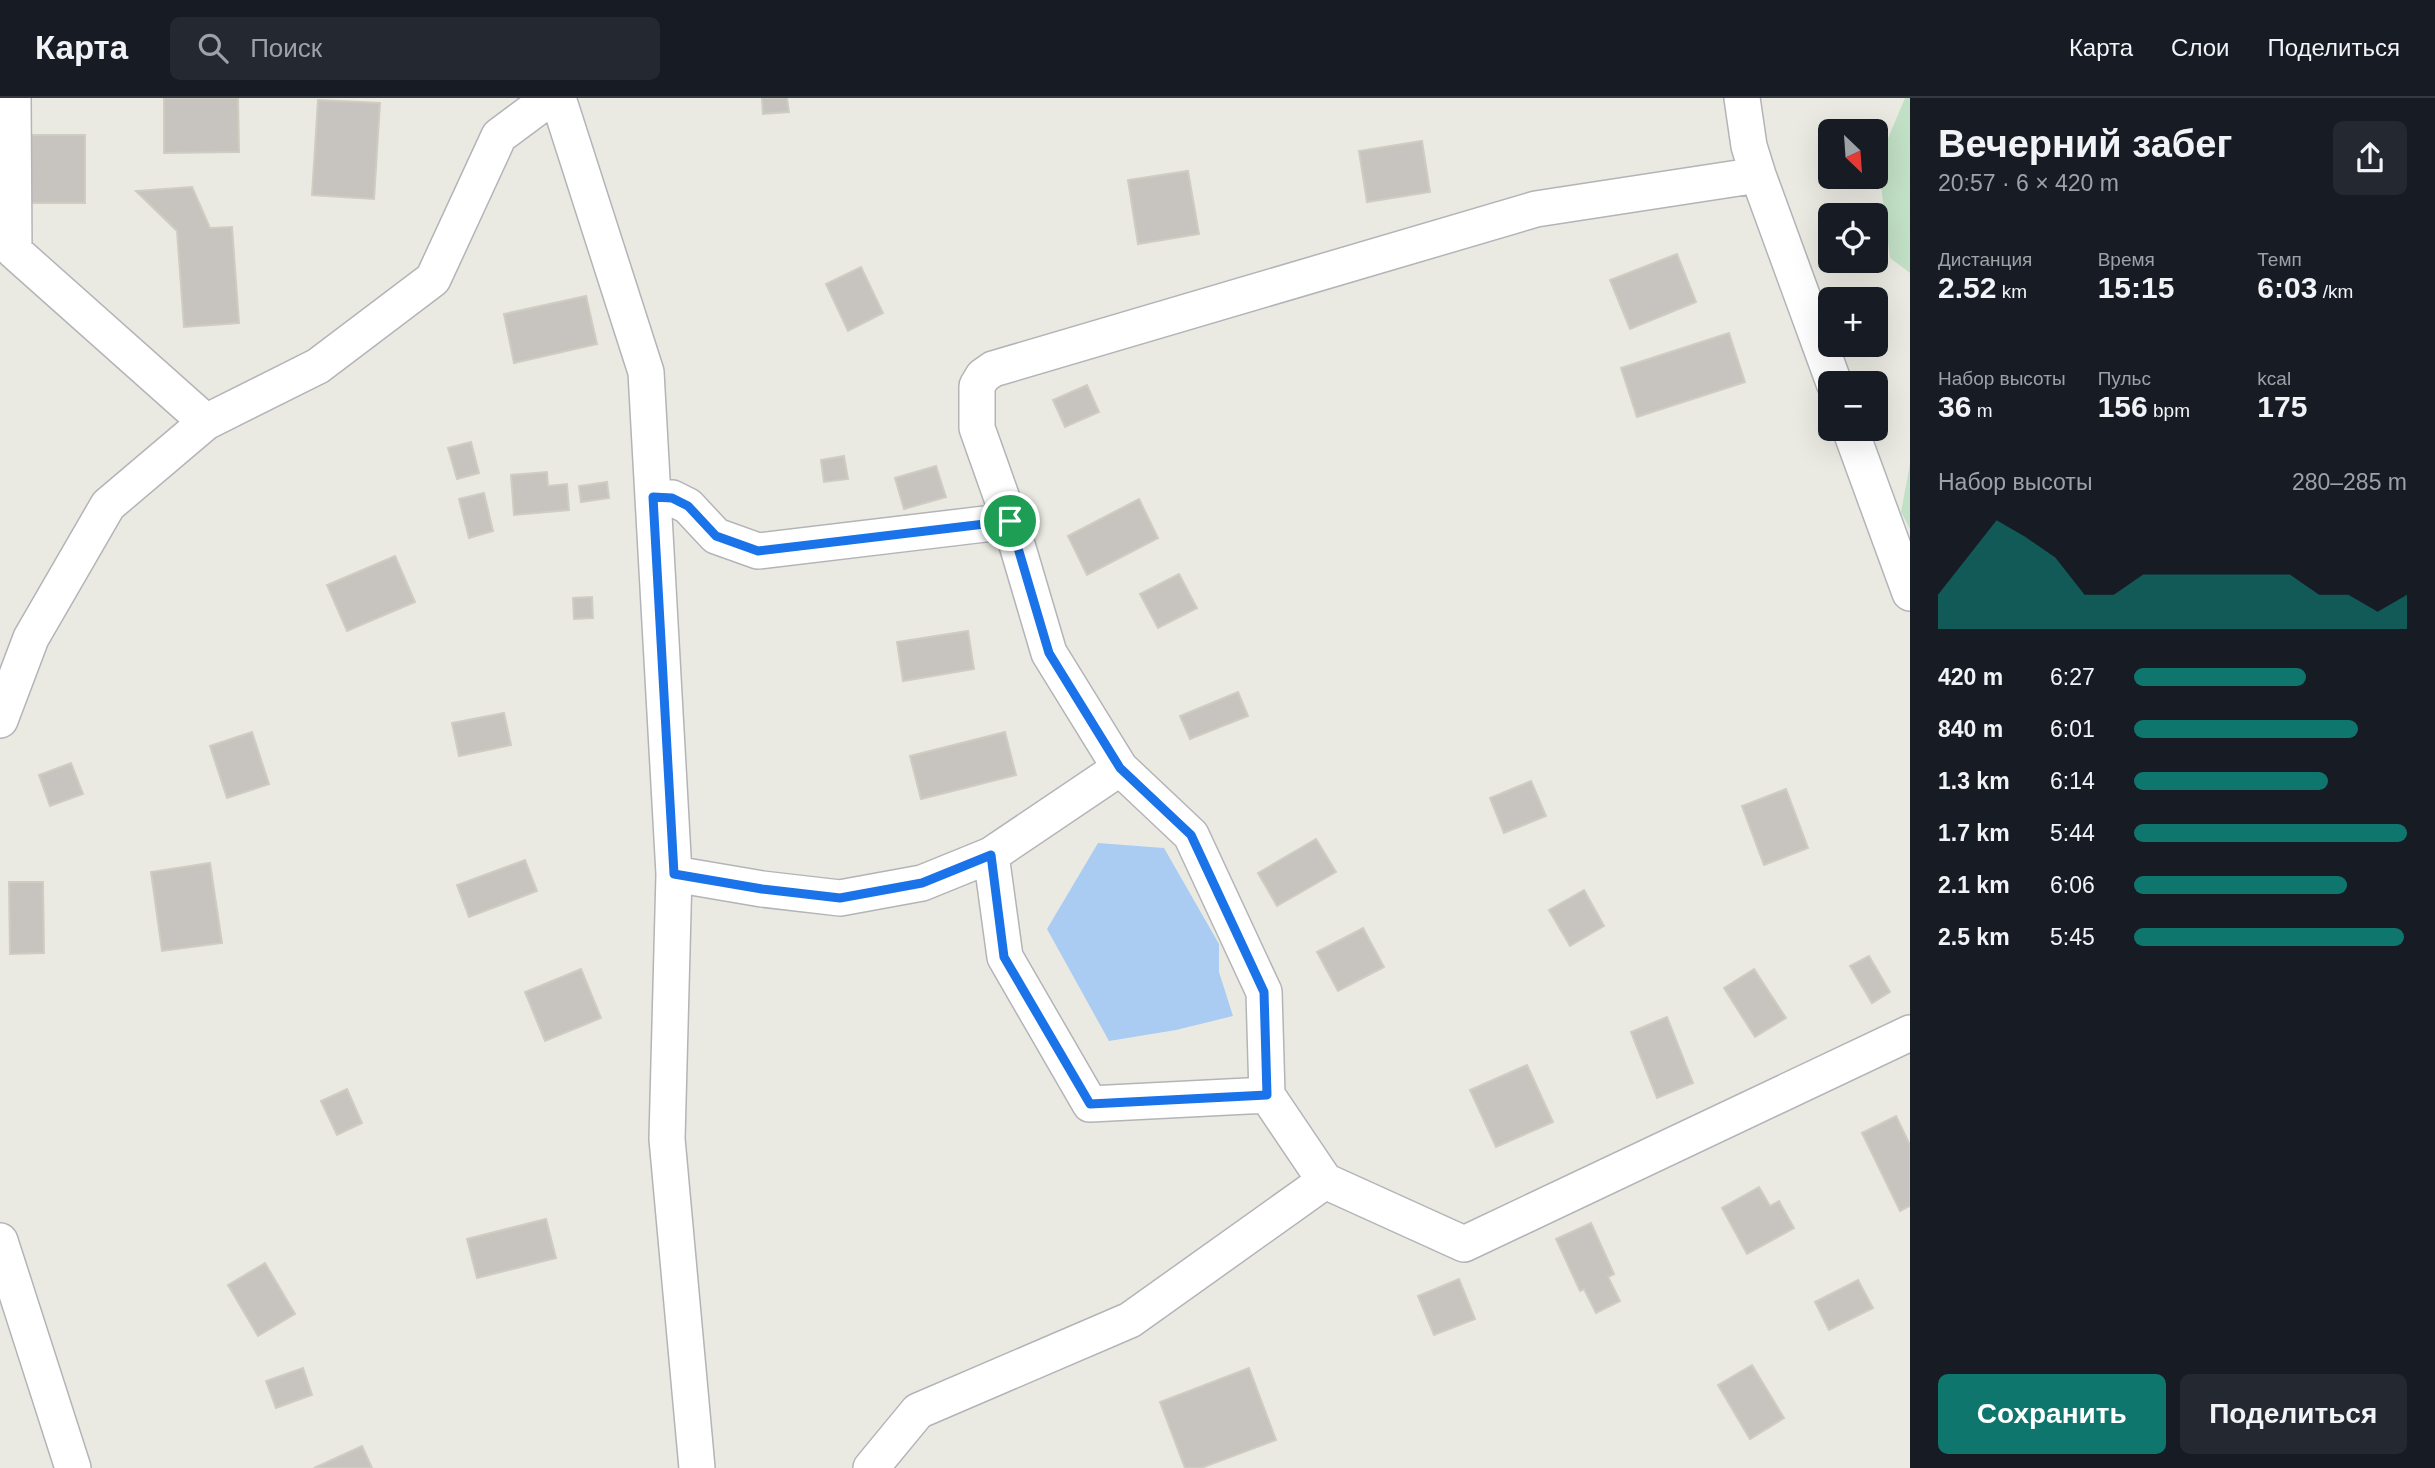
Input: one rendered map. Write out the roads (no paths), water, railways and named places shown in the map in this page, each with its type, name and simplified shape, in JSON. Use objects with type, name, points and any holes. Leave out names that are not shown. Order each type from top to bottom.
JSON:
[{"type":"street","points":[[13,98],[14,251],[206,422]]},
{"type":"street","points":[[0,720],[31,638],[108,505],[206,422],[318,366],[433,279],[499,136],[550,98]]},
{"type":"street","points":[[558,98],[646,372],[674,874],[667,1139],[696,1468]]},
{"type":"street","points":[[1742,98],[1749,146],[1758,175],[1830,371]]},
{"type":"street","points":[[1758,175],[1536,209],[993,369],[983,376],[977,386],[977,428],[1010,521],[1049,653],[1120,768],[1191,835],[1264,992],[1267,1095],[1325,1181],[1464,1244],[1910,1032]]},
{"type":"street","points":[[1854,441],[1910,593]]},
{"type":"street","points":[[653,497],[672,498],[688,506],[716,536],[758,551],[1010,521]]},
{"type":"street","points":[[674,874],[762,889],[840,898],[922,883],[991,855],[1120,768]]},
{"type":"street","points":[[991,855],[1004,957],[1090,1104],[1267,1095]]},
{"type":"street","points":[[871,1468],[918,1411],[1130,1320],[1325,1181]]},
{"type":"street","points":[[0,1241],[73,1468]]},
{"type":"water","points":[[1098,843],[1164,848],[1219,944],[1219,972],[1233,1016],[1176,1030],[1109,1041],[1047,929]]}]
